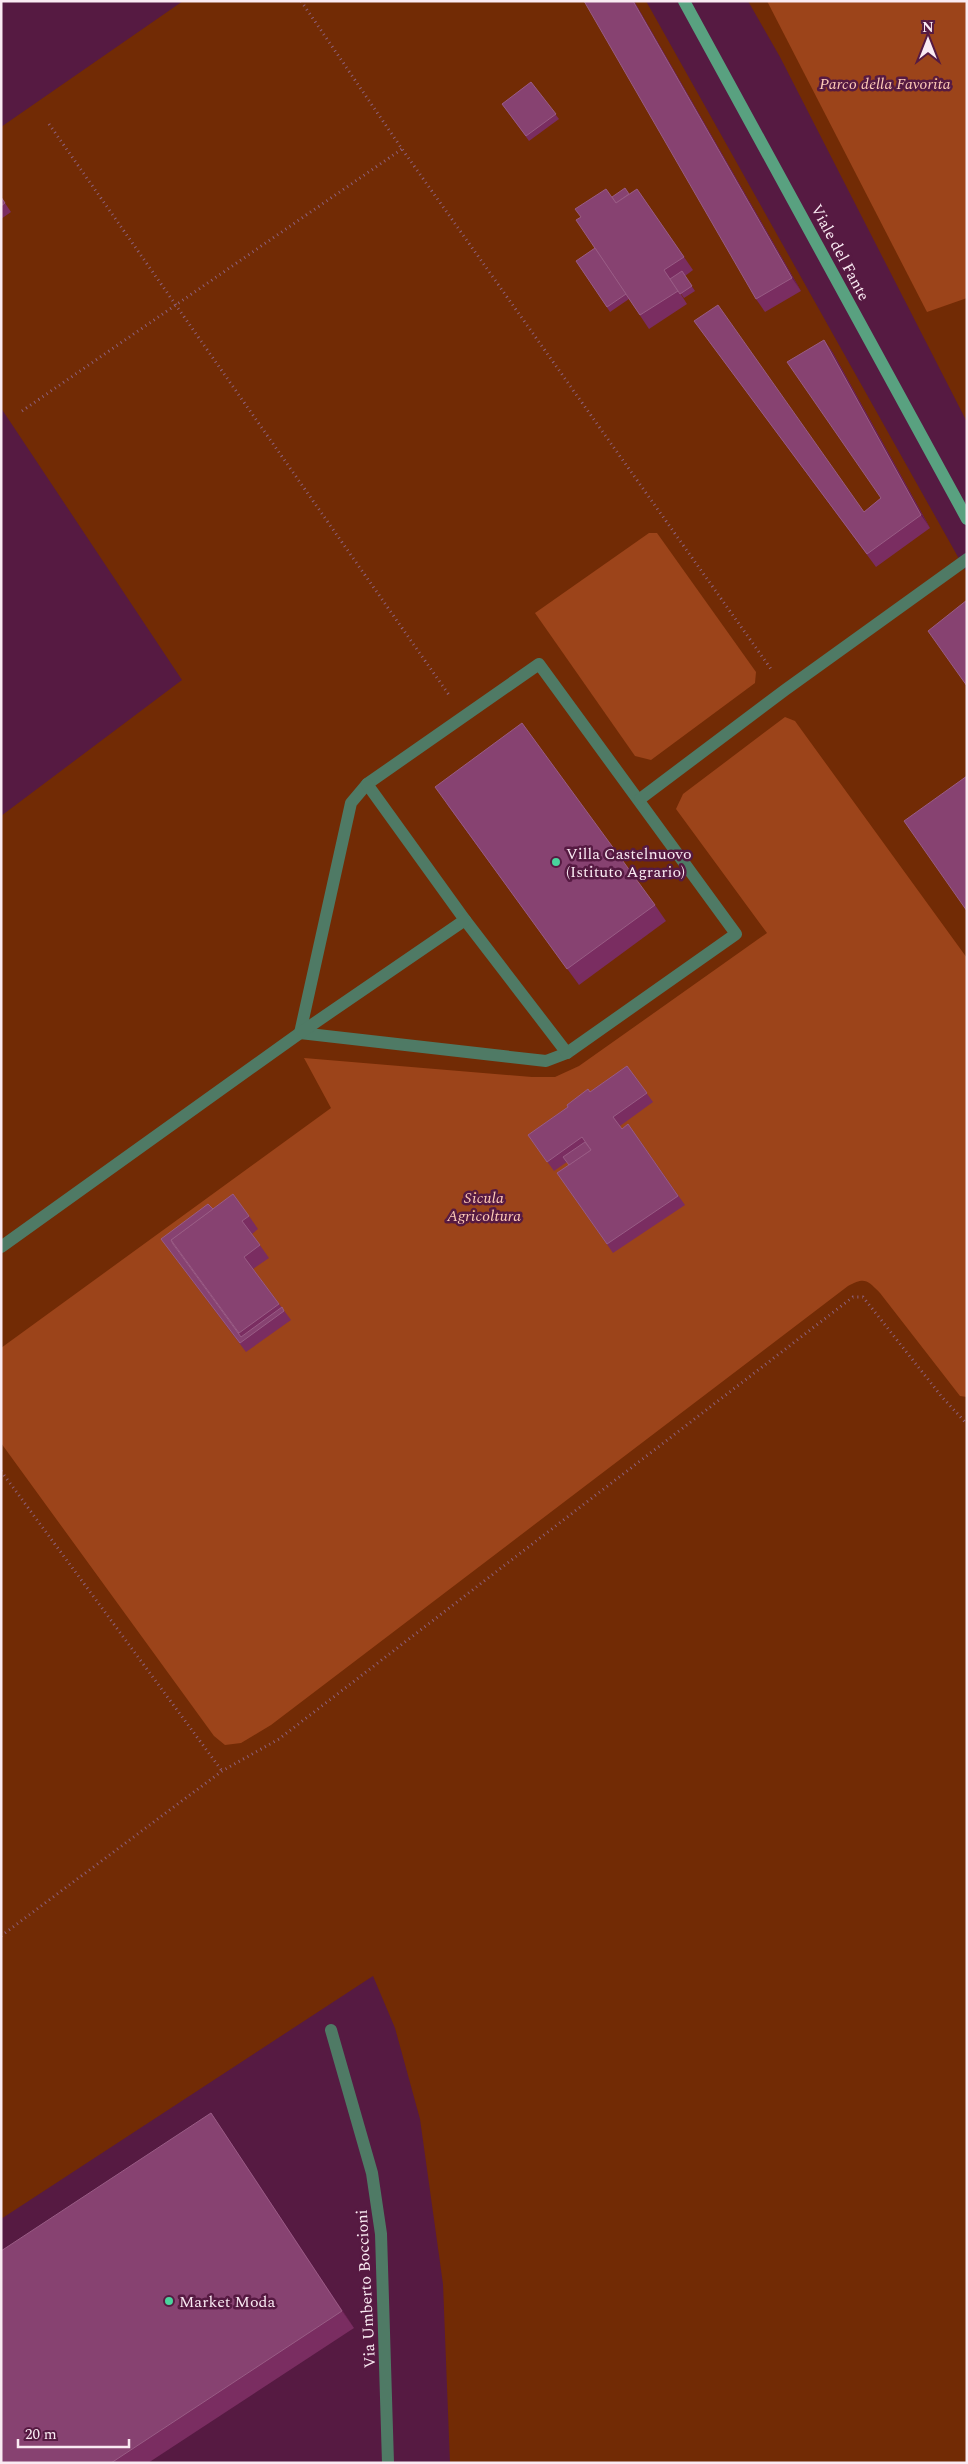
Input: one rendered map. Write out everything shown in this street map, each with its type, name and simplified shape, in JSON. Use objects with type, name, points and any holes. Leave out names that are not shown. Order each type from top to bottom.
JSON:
[{"type":"street","name":"Viale del Fante","points":[[684,1],[967,519]]},
{"type":"street","points":[[640,799],[785,690],[967,559]]},
{"type":"street","points":[[539,664],[640,799],[736,934],[566,1053],[546,1061],[300,1033],[351,803],[367,784],[539,664]]},
{"type":"street","points":[[367,784],[465,920],[566,1053]]},
{"type":"street","points":[[1,1246],[300,1033],[465,920]]},
{"type":"street","name":"Via Umberto Boccioni","points":[[331,2030],[372,2173],[381,2234],[388,2463]]},
{"type":"path","points":[[301,1],[402,149],[785,690]]},
{"type":"path","points":[[48,124],[464,716]]},
{"type":"path","points":[[22,411],[402,149]]},
{"type":"path","points":[[1,1936],[222,1771],[279,1739],[853,1297],[863,1297],[880,1315],[942,1397],[967,1424]]},
{"type":"path","points":[[1,1471],[222,1771]]},
{"type":"green space","name":"Sicula Agricoltura","points":[[183,1],[646,1],[967,573],[967,2463],[450,2463],[443,2284],[420,2119],[395,2028],[373,1976],[1,2219],[1,816],[182,680],[1,408],[1,127]]},
{"type":"green space","name":"Parco della Favorita","points":[[748,1],[967,1],[967,422],[780,57]]},
{"type":"green space","name":"Parco della Favorita","points":[[767,1],[967,1],[967,298],[927,312]]},
{"type":"green space","points":[[649,533],[657,533],[756,672],[755,683],[651,760],[635,756],[535,613]]},
{"type":"green space","points":[[785,717],[795,721],[967,958],[967,1397],[960,1396],[880,1293],[866,1281],[858,1281],[848,1286],[271,1725],[241,1743],[225,1745],[214,1736],[1,1443],[1,1348],[331,1108],[304,1058],[532,1077],[555,1077],[579,1066],[767,933],[676,809],[683,794]]},
{"type":"building","points":[[584,1],[633,1],[792,278],[756,299]]},
{"type":"building","points":[[531,82],[556,114],[526,136],[502,104]]},
{"type":"building","points":[[625,188],[629,194],[616,203],[612,197]]},
{"type":"building","points":[[606,189],[616,203],[637,189],[684,257],[664,270],[678,291],[640,315],[576,220],[581,217],[575,209]]},
{"type":"building","points":[[1,197],[5,203],[1,206]]},
{"type":"building","points":[[595,248],[626,294],[607,307],[576,261]]},
{"type":"building","points":[[682,271],[692,286],[680,294],[670,279]]},
{"type":"building","points":[[718,305],[864,512],[881,498],[787,362],[824,340],[921,515],[867,554],[694,321]]},
{"type":"building","points":[[967,600],[967,686],[928,631]]},
{"type":"building","name":"Villa Castelnuovo (Istituto Agrario)","points":[[522,723],[655,905],[567,969],[435,787]]},
{"type":"building","points":[[967,776],[967,911],[904,821]]},
{"type":"building","points":[[627,1066],[647,1093],[613,1117],[622,1129],[628,1124],[678,1196],[607,1244],[557,1173],[591,1150],[582,1137],[547,1162],[528,1135],[568,1107],[567,1105],[588,1089],[590,1092]]},
{"type":"building","points":[[585,1142],[591,1150],[569,1165],[563,1157]]},
{"type":"building","points":[[233,1194],[249,1216],[242,1221],[260,1245],[244,1257],[279,1304],[239,1333],[171,1240]]},
{"type":"building","points":[[208,1204],[213,1209],[171,1240],[173,1244],[241,1337],[282,1307],[284,1311],[240,1343],[161,1239]]},
{"type":"building","name":"Market Moda","points":[[211,2113],[342,2311],[111,2463],[1,2463],[1,2251]]},
{"type":"place","name":"Villa Castelnuovo (Istituto Agrario)","points":[[556,862]]},
{"type":"place","name":"Market Moda","points":[[169,2301]]}]
